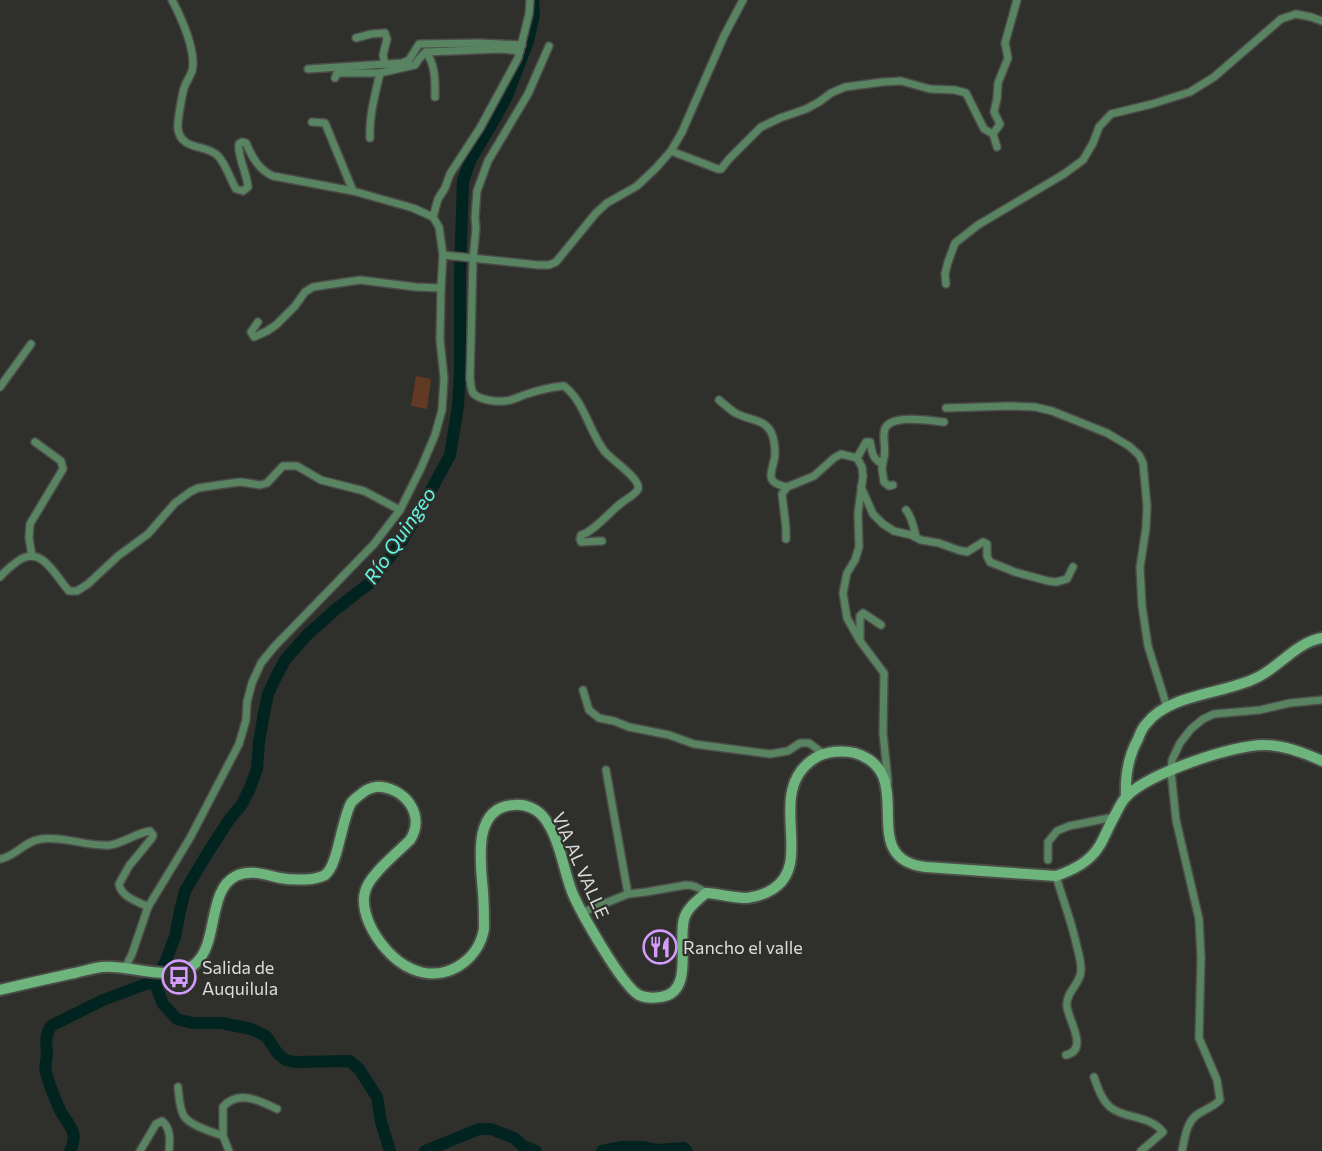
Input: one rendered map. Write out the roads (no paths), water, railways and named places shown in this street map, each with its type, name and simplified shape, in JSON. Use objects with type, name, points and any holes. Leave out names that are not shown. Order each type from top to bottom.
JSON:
[{"type":"main road","points":[[1126,796],[1126,770],[1134,745],[1154,715],[1180,701],[1254,680],[1298,648],[1322,638]]},
{"type":"main road","points":[[706,893],[747,898],[759,896],[782,882],[790,866],[792,854],[790,815],[792,791],[800,774],[816,758],[824,754],[850,752],[870,759],[876,766],[888,790],[890,841],[897,853],[910,864],[1056,876],[1075,868],[1099,847],[1126,796],[1148,781],[1171,771],[1246,746],[1272,745],[1322,761]]},
{"type":"main road","name":"VIA AL VALLE","points":[[0,990],[103,967],[180,973],[197,963],[203,953],[210,937],[217,901],[232,877],[250,872],[297,880],[324,876],[331,869],[339,848],[350,806],[360,795],[375,787],[393,790],[409,801],[416,823],[410,840],[373,876],[364,892],[365,912],[378,939],[393,956],[412,969],[427,974],[444,973],[460,966],[469,960],[478,949],[484,929],[480,850],[482,836],[489,817],[502,807],[520,804],[536,810],[544,817],[554,837],[581,913],[624,981],[638,994],[646,997],[661,997],[673,992],[682,972],[682,932],[685,914],[706,893]]},
{"type":"street","points":[[128,968],[148,907],[190,838],[239,744],[246,720],[247,702],[252,683],[261,663],[374,544],[400,510],[435,435],[442,410],[444,378],[440,340],[441,288],[447,256],[439,227],[433,217],[413,208],[353,191],[273,177],[253,159],[246,143],[242,142],[239,144],[238,151],[246,173],[248,187],[246,190],[238,190],[219,156],[205,149],[190,146],[180,135],[178,126],[184,89],[192,71],[193,61],[190,42],[172,0]]},
{"type":"street","points":[[433,217],[438,199],[446,188],[450,174],[480,128],[521,48],[530,0]]},
{"type":"street","points":[[447,256],[549,266],[556,262],[596,213],[607,203],[637,186],[671,151],[743,0]]},
{"type":"street","points":[[993,134],[1000,124],[994,112],[998,82],[1008,58],[1005,43],[1017,0]]},
{"type":"street","points":[[946,284],[945,274],[955,243],[978,225],[1064,174],[1083,160],[1099,127],[1111,114],[1190,92],[1214,76],[1281,19],[1296,14],[1322,21]]},
{"type":"street","points":[[356,38],[385,33],[387,39],[383,55],[386,64]]},
{"type":"street","points":[[308,69],[402,63],[409,60],[419,44],[480,43],[521,48]]},
{"type":"street","points":[[549,46],[528,94],[488,161],[477,191],[472,259],[470,379],[474,394],[479,398],[487,399],[507,401],[528,393],[564,386],[569,390],[603,450],[637,482],[637,492],[601,522],[581,535],[580,539],[581,542],[602,541]]},
{"type":"street","points":[[335,78],[337,73],[380,73],[415,65],[426,51],[521,48]]},
{"type":"street","points":[[426,51],[431,58],[434,70],[435,97]]},
{"type":"street","points":[[370,138],[373,106],[380,73]]},
{"type":"street","points":[[671,151],[721,169],[761,126],[806,109],[845,87],[901,81],[930,89],[966,93],[984,129],[993,134],[997,147]]},
{"type":"street","points":[[312,122],[325,123],[353,191]]},
{"type":"street","points":[[258,322],[251,332],[254,337],[276,325],[305,292],[313,287],[360,280],[441,288]]},
{"type":"street","points":[[0,387],[31,344]]},
{"type":"street","points":[[719,400],[734,412],[766,424],[775,449],[775,458],[770,472],[772,480],[779,486],[787,488]]},
{"type":"street","points":[[946,408],[1009,406],[1035,407],[1052,411],[1107,433],[1139,455],[1143,463],[1147,506],[1140,567],[1142,606],[1148,646],[1167,707]]},
{"type":"street","points":[[893,485],[889,486],[884,482],[882,469],[885,456],[883,431],[886,426],[905,419],[944,422]]},
{"type":"street","points":[[32,556],[29,538],[30,524],[63,472],[61,461],[35,442]]},
{"type":"street","points":[[857,458],[866,442],[870,442],[874,459],[879,462],[883,461]]},
{"type":"street","points":[[786,539],[782,494],[787,488],[814,476],[841,454],[857,458],[862,467],[863,476],[858,513],[859,547],[855,560],[847,573],[843,593],[847,618],[860,641],[884,673],[883,733],[888,790]]},
{"type":"street","points":[[0,577],[5,570],[20,559],[32,556],[42,559],[69,591],[77,591],[148,534],[175,503],[190,492],[198,488],[241,482],[260,485],[267,483],[283,466],[297,466],[321,480],[364,491],[400,510]]},
{"type":"street","points":[[861,487],[873,514],[894,531],[967,552],[983,542],[987,544],[987,556],[990,562],[1048,581],[1056,582],[1067,579],[1073,567]]},
{"type":"street","points":[[906,510],[916,537]]},
{"type":"street","points":[[860,641],[860,616],[863,613],[881,626]]},
{"type":"street","points":[[584,690],[589,710],[599,718],[614,720],[629,727],[669,735],[694,744],[770,754],[788,751],[800,743],[809,743],[824,754]]},
{"type":"street","points":[[1182,1151],[1186,1130],[1195,1116],[1214,1106],[1220,1100],[1217,1080],[1198,1038],[1201,958],[1198,919],[1176,820],[1172,760],[1180,743],[1191,729],[1203,719],[1214,714],[1260,710],[1290,703],[1322,700]]},
{"type":"street","points":[[606,771],[628,894]]},
{"type":"street","points":[[1048,860],[1048,842],[1057,831],[1069,826],[1114,817]]},
{"type":"street","points":[[0,859],[11,856],[27,844],[37,840],[111,844],[150,831],[152,838],[129,866],[119,884],[123,894],[148,907]]},
{"type":"street","points":[[1056,876],[1073,929],[1081,968],[1079,979],[1068,995],[1066,1006],[1077,1047],[1071,1054],[1066,1055]]},
{"type":"street","points":[[581,913],[628,894],[686,885],[700,888],[706,893]]},
{"type":"street","points":[[1095,1077],[1102,1097],[1112,1109],[1152,1122],[1163,1132],[1142,1151]]},
{"type":"street","points":[[178,1087],[185,1118],[223,1136]]},
{"type":"street","points":[[229,1151],[223,1136],[223,1107],[233,1098],[244,1097],[260,1101],[277,1109]]},
{"type":"street","points":[[140,1151],[156,1124],[162,1121],[169,1129],[169,1151]]},
{"type":"waterway","name":"Río Quingeo","points":[[390,1151],[381,1122],[377,1097],[359,1069],[350,1061],[295,1062],[286,1060],[278,1054],[266,1036],[251,1029],[222,1023],[192,1023],[177,1019],[163,1004],[154,981],[165,963],[175,937],[185,891],[250,788],[257,769],[259,742],[268,694],[285,660],[307,635],[371,582],[416,518],[450,455],[458,406],[460,373],[463,181],[470,161],[507,96],[528,41],[534,15],[533,0]]},
{"type":"waterway","points":[[70,1151],[74,1139],[72,1130],[57,1104],[45,1070],[46,1040],[49,1030],[51,1026],[103,1000],[154,981]]},
{"type":"waterway","name":"Río Quingeo","points":[[425,1151],[479,1129],[491,1129],[514,1138],[523,1146],[536,1151]]},
{"type":"waterway","name":"Río Quingeo","points":[[602,1151],[622,1147],[644,1147],[657,1150],[684,1148],[687,1151]]},
{"type":"place","name":"Rancho el valle","points":[[660,947]]},
{"type":"place","name":"Salida de Auquilula","points":[[179,977]]}]
